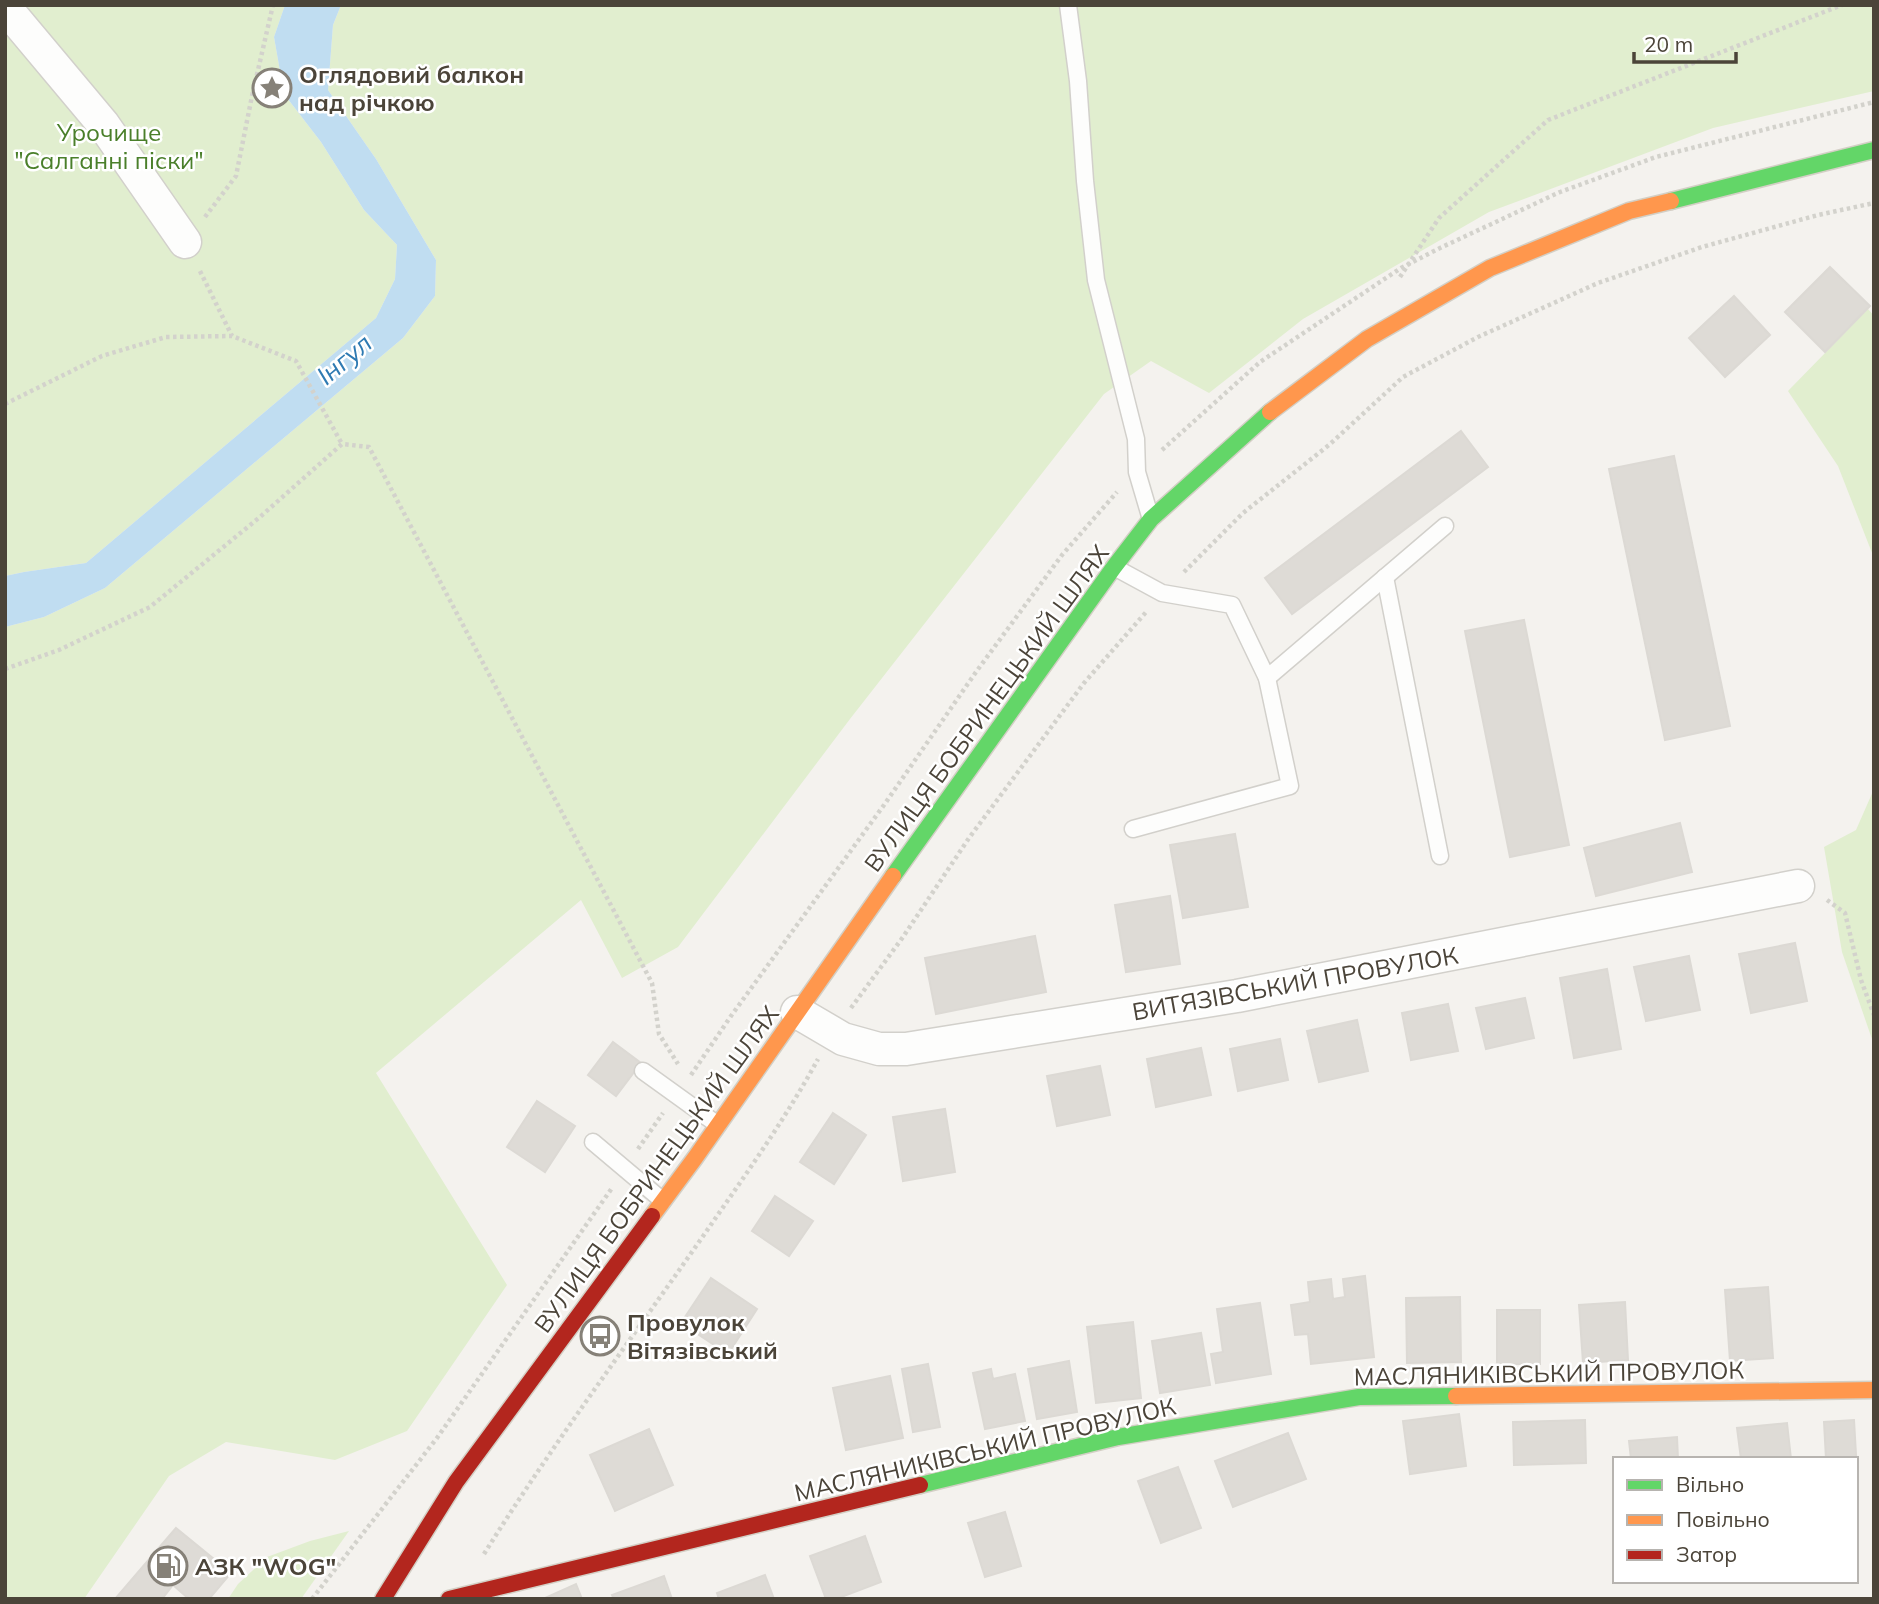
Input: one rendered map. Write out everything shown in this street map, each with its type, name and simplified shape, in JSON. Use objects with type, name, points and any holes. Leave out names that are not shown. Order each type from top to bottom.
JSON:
[{"type":"main road","name":"ВУЛИЦЯ БОБРИНЕЦЬКИЙ ШЛЯХ","points":[[383,1599],[456,1482],[718,1125],[1114,567],[1151,519],[1262,418],[1367,339],[1490,268],[1629,211],[1874,150]]},
{"type":"main road","name":"МАСЛЯНИКІВСЬКИЙ ПРОВУЛОК","points":[[453,1598],[1118,1437],[1359,1397],[1874,1390]]},
{"type":"street","points":[[5,7],[103,124],[185,242]]},
{"type":"street","name":"ВИТЯЗІВСЬКИЙ ПРОВУЛОК","points":[[797,1012],[843,1039],[879,1049],[906,1049],[1237,996],[1798,886]]},
{"type":"lane","points":[[1068,5],[1096,280],[1136,439],[1137,472],[1151,519]]},
{"type":"lane","points":[[1267,678],[1445,526]]},
{"type":"lane","points":[[1114,567],[1162,593],[1232,605],[1267,678],[1290,786],[1133,829]]},
{"type":"lane","points":[[1385,577],[1440,856]]},
{"type":"lane","points":[[643,1071],[718,1125]]},
{"type":"lane","points":[[593,1142],[663,1201]]},
{"type":"path","points":[[232,336],[185,242],[236,176],[273,5]]},
{"type":"path","points":[[1396,286],[1438,218],[1548,120],[1842,5]]},
{"type":"path","points":[[453,1598],[568,1426],[746,1175],[832,1033],[903,937],[969,838],[1084,683],[1162,593],[1243,513],[1329,445],[1403,377],[1478,337],[1598,283],[1702,247],[1818,215],[1874,203]]},
{"type":"path","points":[[5,404],[102,356],[166,337],[232,336],[296,360],[342,444]]},
{"type":"path","points":[[5,669],[59,650],[150,607],[260,517],[342,444],[369,447],[652,983],[659,1034],[688,1080],[1054,565],[1137,472]]},
{"type":"path","points":[[1798,886],[1822,896],[1845,913],[1861,980],[1874,1015]]},
{"type":"path","points":[[312,1599],[437,1438],[675,1096]]},
{"type":"green space","name":"Урочище \"Салганні піски\"","points":[[5,5],[285,5],[274,37],[284,94],[321,142],[364,210],[397,245],[395,279],[376,318],[86,563],[5,576]]},
{"type":"green space","points":[[341,5],[1874,5],[1874,91],[1713,128],[1489,212],[1303,319],[1209,393],[1151,361],[1104,394],[850,719],[678,947],[622,978],[581,900],[376,1073],[507,1285],[407,1431],[335,1460],[226,1442],[169,1476],[84,1599],[5,1599],[5,627],[44,617],[105,588],[403,338],[435,296],[436,260],[376,159],[328,90],[333,25]]},
{"type":"green space","points":[[1868,309],[1874,316],[1874,558],[1838,466],[1788,391]]},
{"type":"green space","points":[[1874,789],[1874,1045],[1842,952],[1824,847],[1856,830]]},
{"type":"green space","points":[[349,1531],[301,1599],[228,1599],[238,1584],[267,1557],[310,1541]]},
{"type":"water","name":"Інгул","points":[[285,5],[341,5],[333,25],[328,90],[376,159],[436,260],[435,296],[403,338],[105,588],[44,617],[5,627],[5,576],[86,563],[376,318],[395,279],[397,245],[364,210],[321,142],[284,94],[274,37]]},
{"type":"building","points":[[1830,267],[1870,306],[1825,352],[1785,312]]},
{"type":"building","points":[[1734,296],[1770,335],[1725,377],[1689,338]]},
{"type":"building","points":[[1461,431],[1488,467],[1292,614],[1265,578]]},
{"type":"building","points":[[1674,456],[1730,726],[1665,740],[1609,469]]},
{"type":"building","points":[[1524,620],[1569,845],[1510,857],[1465,631]]},
{"type":"building","points":[[1680,823],[1692,872],[1596,896],[1584,848]]},
{"type":"building","points":[[1235,834],[1248,907],[1183,918],[1170,845]]},
{"type":"building","points":[[1170,896],[1180,964],[1126,972],[1115,905]]},
{"type":"building","points":[[1035,936],[1046,992],[936,1014],[925,958]]},
{"type":"building","points":[[1795,943],[1807,1001],[1751,1013],[1739,954]]},
{"type":"building","points":[[1689,956],[1700,1010],[1646,1021],[1634,967]]},
{"type":"building","points":[[1607,969],[1621,1049],[1574,1058],[1560,978]]},
{"type":"building","points":[[1525,998],[1534,1038],[1486,1049],[1476,1008]]},
{"type":"building","points":[[1448,1004],[1458,1051],[1411,1060],[1402,1013]]},
{"type":"building","points":[[1357,1020],[1368,1071],[1319,1082],[1307,1031]]},
{"type":"building","points":[[1280,1039],[1288,1080],[1238,1091],[1230,1049]]},
{"type":"building","points":[[613,1042],[641,1063],[616,1096],[588,1075]]},
{"type":"building","points":[[1201,1048],[1211,1095],[1156,1107],[1147,1059]]},
{"type":"building","points":[[1100,1066],[1110,1115],[1057,1126],[1047,1076]]},
{"type":"building","points":[[537,1101],[575,1126],[545,1172],[507,1147]]},
{"type":"building","points":[[945,1109],[955,1172],[903,1181],[893,1117]]},
{"type":"building","points":[[833,1113],[866,1135],[834,1184],[800,1162]]},
{"type":"building","points":[[775,1196],[813,1221],[789,1256],[752,1231]]},
{"type":"building","points":[[1365,1276],[1374,1357],[1311,1364],[1308,1334],[1295,1335],[1291,1305],[1310,1302],[1308,1282],[1331,1279],[1333,1299],[1345,1297],[1343,1279]]},
{"type":"building","points":[[711,1278],[757,1309],[728,1354],[681,1323]]},
{"type":"building","points":[[1768,1287],[1773,1358],[1730,1361],[1725,1290]]},
{"type":"building","points":[[1460,1297],[1461,1362],[1407,1363],[1406,1298]]},
{"type":"building","points":[[1625,1302],[1628,1360],[1583,1363],[1579,1305]]},
{"type":"building","points":[[1260,1303],[1271,1374],[1216,1383],[1211,1354],[1223,1352],[1217,1309]]},
{"type":"building","points":[[1497,1310],[1540,1310],[1540,1364],[1497,1364]]},
{"type":"building","points":[[1133,1322],[1141,1398],[1096,1403],[1087,1327]]},
{"type":"building","points":[[1201,1333],[1210,1385],[1160,1393],[1152,1341]]},
{"type":"building","points":[[1069,1361],[1077,1412],[1037,1419],[1028,1369]]},
{"type":"building","points":[[928,1364],[940,1427],[913,1432],[902,1369]]},
{"type":"building","points":[[991,1369],[993,1379],[1015,1374],[1025,1421],[985,1429],[973,1373]]},
{"type":"building","points":[[890,1376],[903,1438],[846,1450],[833,1388]]},
{"type":"building","points":[[1459,1414],[1466,1466],[1410,1474],[1403,1421]]},
{"type":"building","points":[[1585,1420],[1586,1463],[1514,1465],[1513,1422]]},
{"type":"building","points":[[1854,1420],[1856,1457],[1826,1457],[1824,1422]]},
{"type":"building","points":[[1787,1423],[1791,1457],[1741,1457],[1737,1428]]},
{"type":"building","points":[[649,1429],[673,1485],[615,1511],[590,1455]]},
{"type":"building","points":[[1288,1433],[1306,1479],[1233,1507],[1215,1461]]},
{"type":"building","points":[[1677,1437],[1678,1457],[1631,1457],[1629,1441]]},
{"type":"building","points":[[1178,1467],[1201,1528],[1161,1543],[1138,1481]]},
{"type":"building","points":[[1005,1512],[1021,1566],[985,1577],[968,1523]]},
{"type":"building","points":[[176,1528],[231,1573],[209,1599],[189,1599],[173,1585],[162,1599],[115,1599]]},
{"type":"building","points":[[865,1536],[881,1582],[836,1599],[826,1599],[810,1556]]},
{"type":"building","points":[[765,1575],[774,1599],[719,1599],[717,1593]]},
{"type":"building","points":[[664,1576],[672,1599],[614,1599],[612,1595]]},
{"type":"building","points":[[576,1584],[582,1599],[543,1599]]},
{"type":"traffic: fast","points":[[1671,201],[1874,150]]},
{"type":"traffic: fast","points":[[893,876],[1151,519],[1270,412]]},
{"type":"traffic: fast","points":[[920,1485],[1118,1437],[1359,1397],[1456,1396]]},
{"type":"traffic: slow","points":[[1270,412],[1367,339],[1490,268],[1629,211],[1671,201]]},
{"type":"traffic: slow","points":[[652,1216],[893,876]]},
{"type":"traffic: slow","points":[[1456,1396],[1874,1390]]},
{"type":"traffic: jam","points":[[383,1599],[456,1482],[652,1216]]},
{"type":"traffic: jam","points":[[449,1599],[920,1485]]},
{"type":"place","name":"Оглядовий балкон над річкою","points":[[272,88]]},
{"type":"place","name":"Провулок Вітязівський","points":[[600,1336]]},
{"type":"place","name":"АЗК \"WOG\"","points":[[168,1566]]}]
